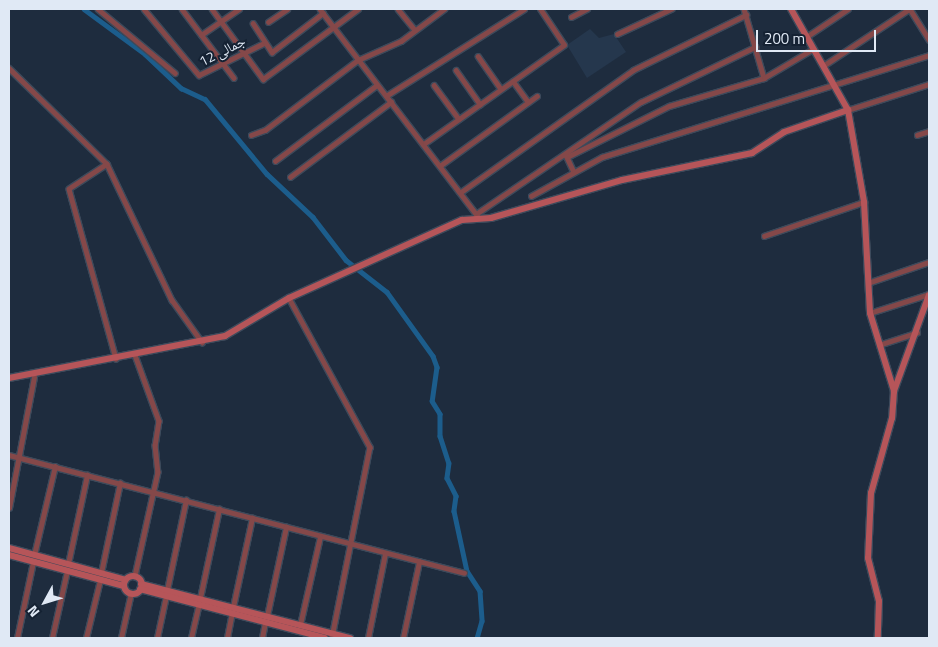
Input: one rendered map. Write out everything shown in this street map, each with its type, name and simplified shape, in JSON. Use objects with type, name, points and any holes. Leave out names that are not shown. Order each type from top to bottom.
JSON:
[{"type":"street","points":[[98,9],[175,72]]},
{"type":"street","name":"جمالی 12","points":[[144,9],[198,75],[221,61],[264,43],[274,51],[322,11]]},
{"type":"street","points":[[182,9],[234,78]]},
{"type":"street","points":[[212,9],[263,79],[358,9]]},
{"type":"street","points":[[201,35],[239,9]]},
{"type":"street","points":[[268,22],[287,9]]},
{"type":"street","points":[[398,9],[415,30]]},
{"type":"street","points":[[431,9],[436,14]]},
{"type":"street","points":[[251,135],[265,130],[358,60],[415,30],[444,9]]},
{"type":"street","points":[[386,96],[522,9]]},
{"type":"street","points":[[425,143],[564,45],[540,9]]},
{"type":"street","points":[[571,17],[580,10],[587,9]]},
{"type":"street","points":[[617,34],[671,9]]},
{"type":"street","points":[[744,9],[764,78]]},
{"type":"street","points":[[791,9],[848,110],[864,202],[870,313],[878,346],[894,391]]},
{"type":"street","points":[[806,37],[848,9]]},
{"type":"street","points":[[823,66],[910,9],[929,40]]},
{"type":"street","points":[[322,11],[377,85],[425,143],[477,216]]},
{"type":"street","points":[[461,192],[633,70],[746,15]]},
{"type":"street","points":[[253,23],[264,43]]},
{"type":"street","points":[[477,216],[671,86],[755,47]]},
{"type":"street","points":[[566,155],[674,104],[764,78],[813,49]]},
{"type":"street","points":[[531,196],[573,170],[836,87],[929,55]]},
{"type":"street","points":[[478,56],[501,89]]},
{"type":"street","points":[[9,68],[107,164],[172,300],[202,343]]},
{"type":"street","points":[[456,70],[480,104]]},
{"type":"street","points":[[513,81],[528,102]]},
{"type":"street","points":[[9,378],[34,376],[202,343],[225,336],[289,298],[349,269],[462,220],[622,180],[752,153],[784,132],[929,84]]},
{"type":"street","points":[[275,161],[377,85]]},
{"type":"street","points":[[434,85],[459,119]]},
{"type":"street","points":[[441,165],[537,96]]},
{"type":"street","points":[[290,176],[391,102]]},
{"type":"street","points":[[917,135],[929,131]]},
{"type":"street","points":[[566,155],[573,170]]},
{"type":"street","points":[[107,164],[69,189],[116,359]]},
{"type":"street","points":[[764,236],[864,202]]},
{"type":"street","points":[[868,283],[929,262]]},
{"type":"street","points":[[870,313],[929,294]]},
{"type":"street","points":[[878,638],[879,602],[868,558],[871,493],[892,418],[894,391],[918,332],[929,294]]},
{"type":"street","points":[[289,298],[370,447],[333,636]]},
{"type":"street","points":[[878,346],[918,332]]},
{"type":"street","points":[[135,355],[159,414],[155,445],[158,472],[152,492],[135,576],[141,586],[266,619],[300,632],[325,638]]},
{"type":"street","points":[[9,508],[34,376]]},
{"type":"street","points":[[9,455],[464,574]]},
{"type":"street","points":[[17,638],[56,466]]},
{"type":"street","points":[[52,638],[87,474]]},
{"type":"street","points":[[86,638],[120,483]]},
{"type":"street","points":[[156,638],[186,500]]},
{"type":"street","points":[[191,638],[219,509]]},
{"type":"street","points":[[227,638],[252,518]]},
{"type":"street","points":[[262,638],[286,527]]},
{"type":"street","points":[[300,632],[320,536]]},
{"type":"street","points":[[9,548],[34,558],[125,583],[131,593]]},
{"type":"street","points":[[368,638],[385,554]]},
{"type":"street","points":[[9,555],[34,558]]},
{"type":"street","points":[[403,638],[419,562]]},
{"type":"street","points":[[125,583],[135,576]]},
{"type":"street","points":[[121,638],[131,593],[141,586]]},
{"type":"street","points":[[300,632],[350,638]]},
{"type":"shaded area","points":[[590,29],[599,38],[614,34],[626,52],[587,78],[567,45]]},
{"type":"waterway","points":[[84,9],[145,54],[181,88],[205,99],[267,174],[313,217],[346,260],[387,292],[433,356],[437,367],[432,401],[440,414],[440,436],[449,463],[447,478],[456,496],[454,511],[467,571],[480,591],[482,621],[477,638]]}]
